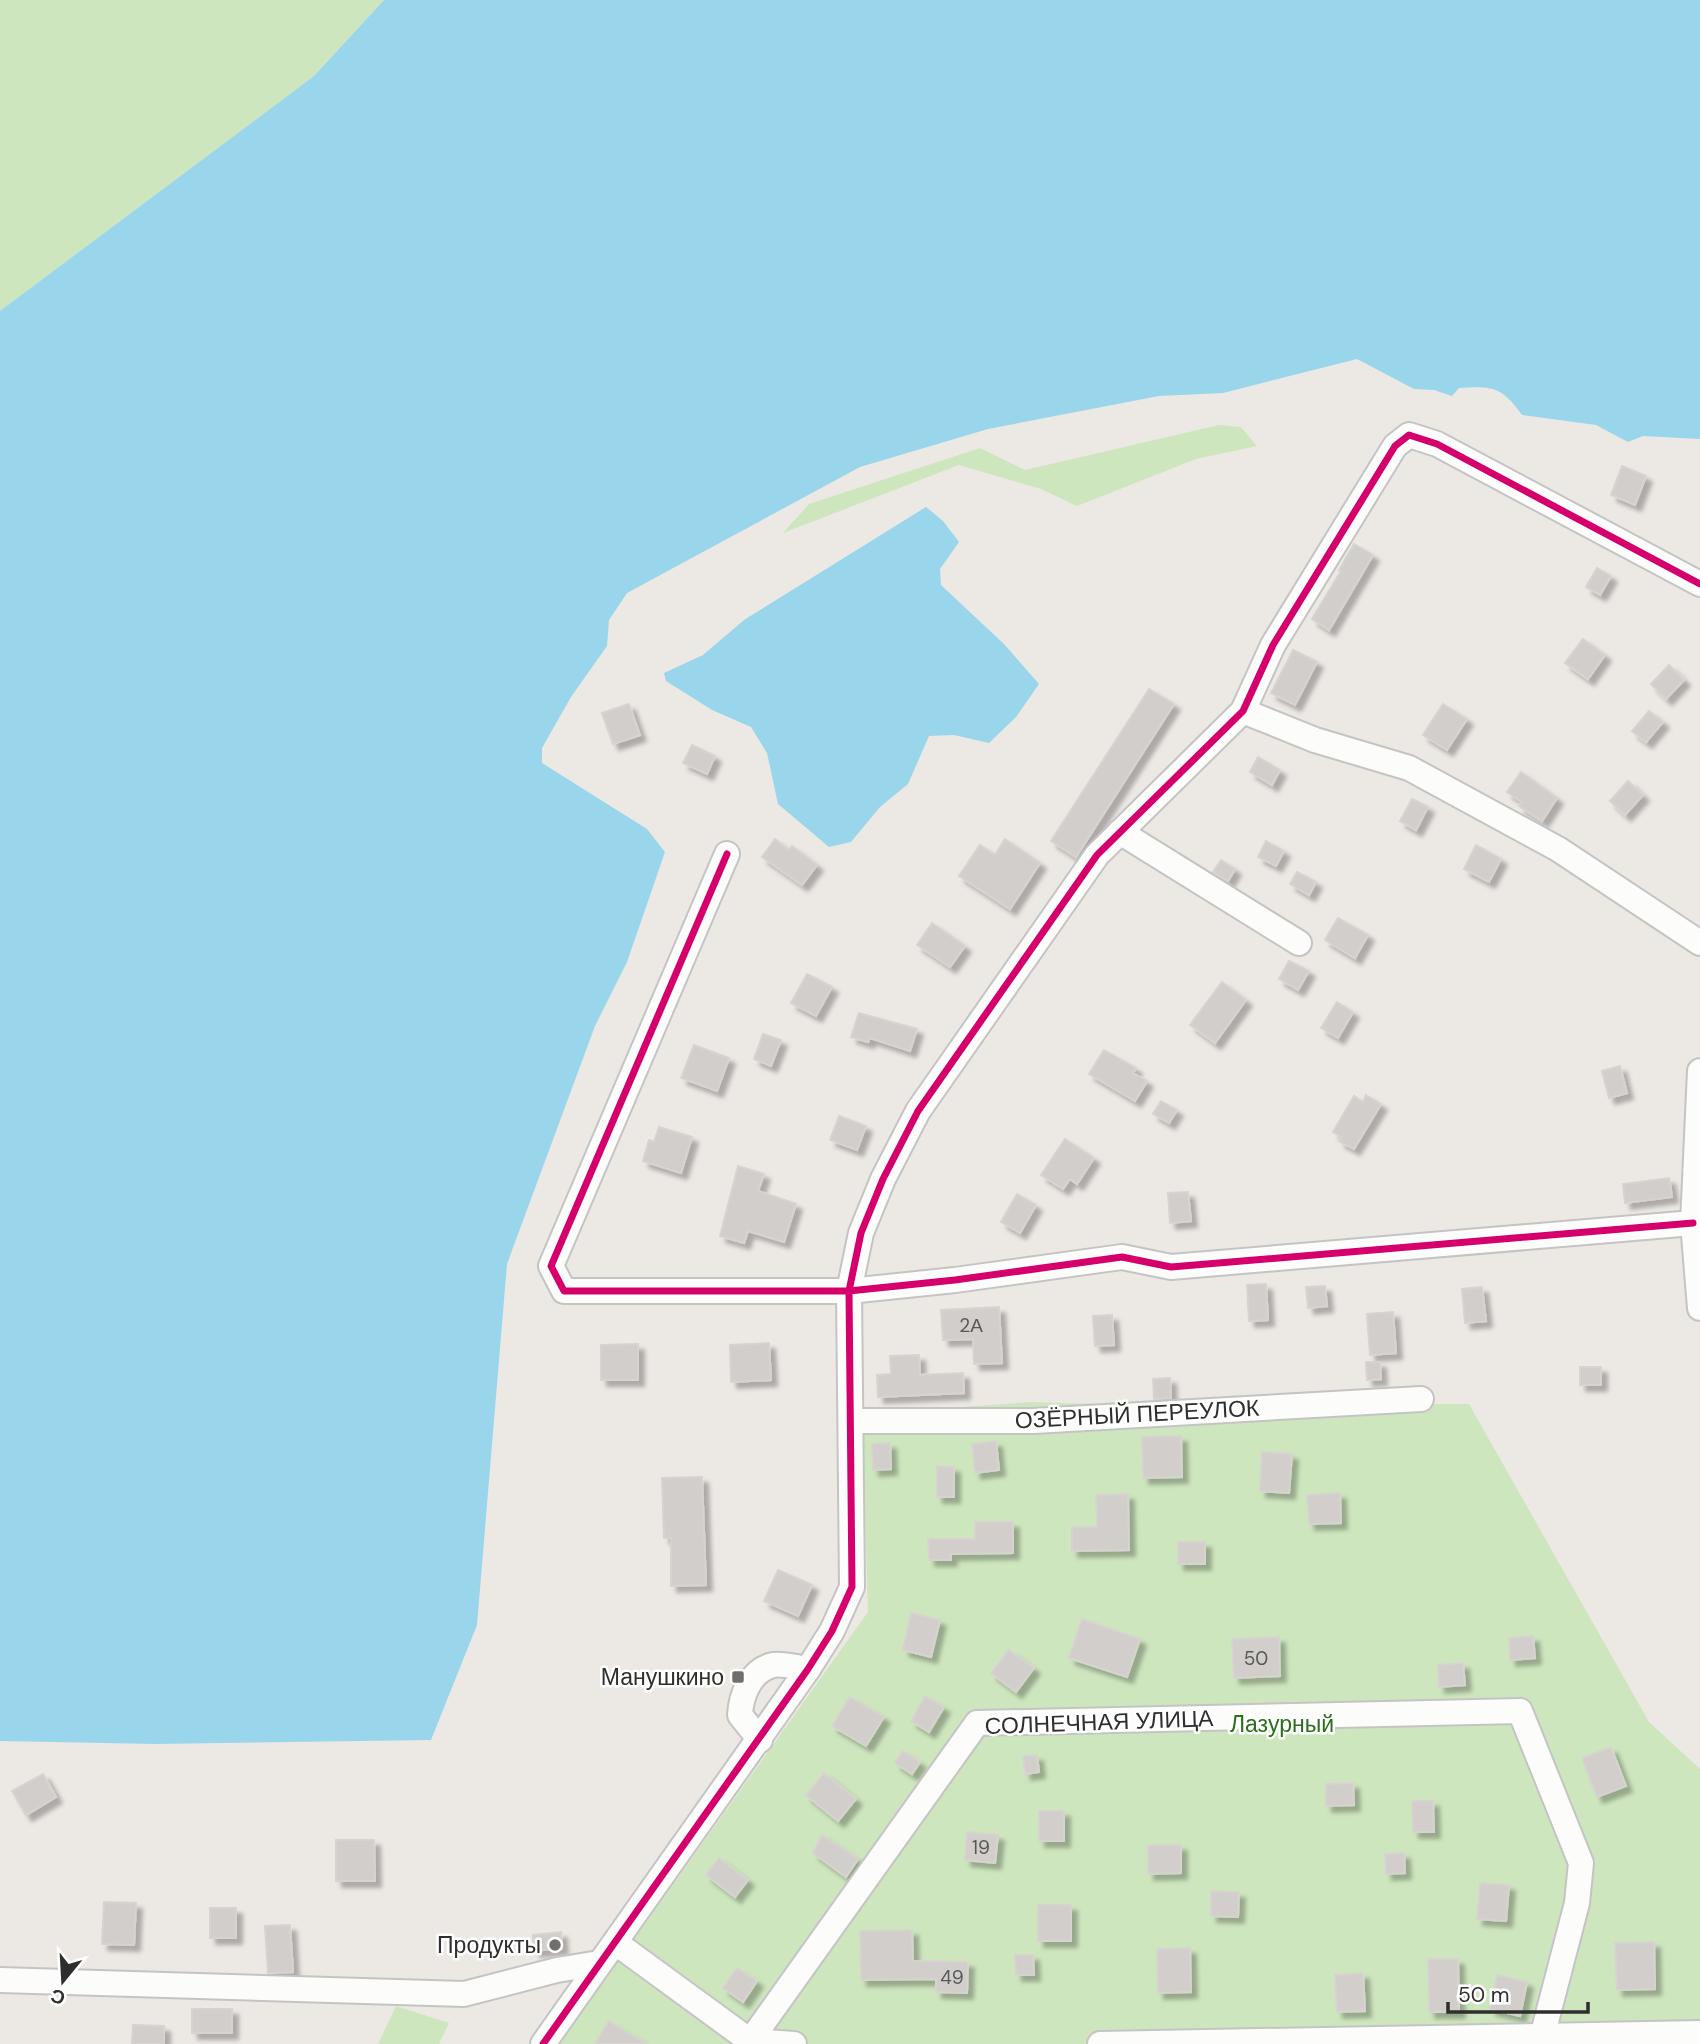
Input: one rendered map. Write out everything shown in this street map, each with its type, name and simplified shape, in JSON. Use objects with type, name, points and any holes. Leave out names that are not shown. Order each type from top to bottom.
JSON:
[{"type":"street","points":[[543,2044],[808,1670],[832,1631],[852,1587],[849,1291],[861,1233],[883,1179],[918,1111],[1097,855],[1242,711],[1273,645],[1395,446],[1409,435],[1437,444],[1700,583]]},
{"type":"street","points":[[1242,711],[1315,740],[1409,768],[1558,849],[1700,943]]},
{"type":"street","points":[[1120,832],[1300,943]]},
{"type":"street","points":[[727,854],[551,1266],[564,1291],[849,1291],[955,1280],[1122,1257],[1171,1267],[1693,1223]]},
{"type":"street","points":[[1700,1071],[1693,1223],[1700,1308]]},
{"type":"street","name":"ОЗЁРНЫЙ ПЕРЕУЛОК","points":[[852,1421],[1034,1421],[1421,1399]]},
{"type":"street","points":[[760,1740],[740,1715],[741,1696],[757,1674],[774,1665],[808,1670]]},
{"type":"street","name":"СОЛНЕЧНАЯ УЛИЦА","points":[[749,2043],[977,1723],[1520,1711],[1581,1863],[1577,1903],[1542,2037]]},
{"type":"street","points":[[616,1943],[749,2043],[794,2044]]},
{"type":"street","points":[[0,1980],[464,1994],[599,1963]]},
{"type":"street","points":[[1100,2044],[1382,2042],[1700,2033]]},
{"type":"green space","points":[[0,0],[384,0],[314,76],[0,311]]},
{"type":"green space","points":[[1219,425],[1241,427],[1257,446],[1196,459],[1077,506],[1041,489],[959,465],[783,533],[809,504],[980,448],[1025,470]]},
{"type":"green space","name":"Лазурный","points":[[1031,1402],[1133,1405],[1469,1404],[1649,1722],[1700,1769],[1700,2044],[559,2044],[868,1612],[862,1414]]},
{"type":"green space","points":[[396,2006],[449,2023],[439,2044],[378,2044]]},
{"type":"water","points":[[384,0],[1700,0],[1700,439],[1643,436],[1628,442],[1596,425],[1522,415],[1502,394],[1489,388],[1459,388],[1452,396],[1434,390],[1414,389],[1357,359],[1223,393],[1159,396],[988,429],[860,467],[627,593],[609,620],[607,646],[571,697],[542,748],[542,763],[647,829],[665,852],[627,962],[595,1026],[507,1264],[477,1625],[431,1740],[155,1744],[0,1741],[0,311],[314,76]]},
{"type":"water","points":[[926,507],[943,521],[959,542],[940,569],[941,585],[1004,644],[1039,684],[1016,717],[989,743],[954,735],[929,736],[908,784],[880,807],[851,842],[829,847],[778,804],[767,753],[751,727],[712,710],[666,681],[664,673],[703,655],[744,620]]},
{"type":"building","points":[[1622,466],[1646,476],[1635,505],[1611,495]]},
{"type":"building","points":[[1354,544],[1373,555],[1329,630],[1312,619]]},
{"type":"building","points":[[1597,568],[1611,576],[1600,595],[1586,587]]},
{"type":"building","points":[[1583,639],[1605,655],[1588,679],[1565,663]]},
{"type":"building","points":[[1293,650],[1317,662],[1295,705],[1271,693]]},
{"type":"building","points":[[1669,665],[1684,680],[1666,699],[1651,684]]},
{"type":"building","points":[[1149,689],[1174,704],[1076,857],[1051,841]]},
{"type":"building","points":[[629,704],[640,735],[613,744],[602,713]]},
{"type":"building","points":[[1443,704],[1467,719],[1447,750],[1423,735]]},
{"type":"building","points":[[1649,711],[1663,722],[1646,742],[1632,731]]},
{"type":"building","points":[[692,745],[715,756],[707,774],[683,763]]},
{"type":"building","points":[[1258,757],[1280,770],[1272,785],[1250,772]]},
{"type":"building","points":[[1521,772],[1557,798],[1542,821],[1519,806],[1522,802],[1507,792]]},
{"type":"building","points":[[1628,781],[1643,795],[1625,815],[1610,801]]},
{"type":"building","points":[[1412,799],[1428,807],[1416,830],[1400,821]]},
{"type":"building","points":[[775,839],[789,850],[792,846],[817,865],[802,885],[762,857]]},
{"type":"building","points":[[1005,839],[1040,863],[1010,909],[959,876],[980,845],[995,855]]},
{"type":"building","points":[[1266,841],[1284,851],[1276,866],[1258,857]]},
{"type":"building","points":[[1476,845],[1501,859],[1489,882],[1464,869]]},
{"type":"building","points":[[1221,860],[1235,869],[1228,881],[1213,872]]},
{"type":"building","points":[[1297,872],[1316,882],[1309,895],[1290,884]]},
{"type":"building","points":[[1338,918],[1368,935],[1355,958],[1325,940]]},
{"type":"building","points":[[932,923],[965,946],[950,967],[917,945]]},
{"type":"building","points":[[1289,961],[1309,971],[1298,990],[1279,979]]},
{"type":"building","points":[[807,974],[832,987],[816,1016],[791,1003]]},
{"type":"building","points":[[1222,982],[1246,1000],[1215,1043],[1190,1025]]},
{"type":"building","points":[[1337,1002],[1353,1012],[1338,1038],[1321,1028]]},
{"type":"building","points":[[859,1013],[917,1029],[910,1051],[870,1038],[868,1042],[851,1037]]},
{"type":"building","points":[[763,1034],[781,1040],[771,1066],[754,1059]]},
{"type":"building","points":[[694,1045],[729,1058],[717,1091],[681,1078]]},
{"type":"building","points":[[1104,1050],[1136,1068],[1133,1073],[1147,1081],[1135,1101],[1089,1074]]},
{"type":"building","points":[[1620,1066],[1627,1093],[1609,1098],[1602,1071]]},
{"type":"building","points":[[1366,1095],[1381,1104],[1354,1149],[1339,1141],[1342,1137],[1333,1132],[1354,1096],[1363,1102]]},
{"type":"building","points":[[1161,1101],[1177,1110],[1169,1123],[1153,1114]]},
{"type":"building","points":[[839,1116],[866,1126],[857,1150],[830,1140]]},
{"type":"building","points":[[659,1127],[692,1137],[681,1173],[643,1161],[649,1140],[654,1142]]},
{"type":"building","points":[[1065,1139],[1094,1158],[1077,1184],[1070,1179],[1063,1189],[1041,1175]]},
{"type":"building","points":[[738,1166],[764,1174],[758,1191],[796,1204],[784,1242],[748,1231],[744,1243],[720,1236]]},
{"type":"building","points":[[1669,1178],[1672,1197],[1625,1203],[1623,1184]]},
{"type":"building","points":[[1188,1192],[1191,1221],[1170,1223],[1168,1193]]},
{"type":"building","points":[[1017,1194],[1036,1205],[1020,1233],[1001,1222]]},
{"type":"building","points":[[1266,1284],[1268,1320],[1249,1321],[1247,1285]]},
{"type":"building","points":[[1325,1286],[1327,1306],[1308,1308],[1306,1287]]},
{"type":"building","points":[[1482,1287],[1486,1321],[1465,1323],[1462,1289]]},
{"type":"building","points":[[999,1307],[1002,1363],[974,1364],[973,1339],[943,1340],[941,1310]]},
{"type":"building","points":[[1393,1312],[1396,1353],[1370,1355],[1367,1314]]},
{"type":"building","points":[[1112,1315],[1114,1345],[1095,1346],[1093,1316]]},
{"type":"building","points":[[769,1343],[771,1380],[731,1382],[730,1345]]},
{"type":"building","points":[[638,1344],[638,1380],[601,1380],[601,1345]]},
{"type":"building","points":[[919,1355],[920,1375],[963,1373],[964,1393],[878,1397],[877,1375],[891,1374],[890,1356]]},
{"type":"building","points":[[1366,1362],[1380,1362],[1381,1379],[1367,1380]]},
{"type":"building","points":[[1580,1367],[1601,1367],[1601,1385],[1580,1385]]},
{"type":"building","points":[[1170,1378],[1171,1398],[1154,1399],[1153,1379]]},
{"type":"building","points":[[1181,1436],[1182,1477],[1143,1478],[1142,1437]]},
{"type":"building","points":[[996,1441],[999,1470],[975,1473],[972,1444]]},
{"type":"building","points":[[890,1443],[891,1469],[873,1470],[872,1444]]},
{"type":"building","points":[[1262,1452],[1292,1454],[1289,1493],[1260,1491]]},
{"type":"building","points":[[937,1466],[954,1467],[954,1497],[937,1497]]},
{"type":"building","points":[[702,1477],[706,1585],[671,1586],[671,1538],[664,1538],[662,1478]]},
{"type":"building","points":[[1340,1493],[1341,1523],[1309,1524],[1307,1495]]},
{"type":"building","points":[[1128,1494],[1129,1550],[1072,1551],[1072,1527],[1097,1527],[1096,1495]]},
{"type":"building","points":[[975,1522],[1013,1522],[1013,1553],[951,1554],[951,1560],[929,1560],[928,1539],[975,1539]]},
{"type":"building","points":[[1178,1542],[1205,1542],[1205,1564],[1178,1564]]},
{"type":"building","points":[[778,1570],[812,1585],[798,1616],[764,1601]]},
{"type":"building","points":[[911,1613],[940,1620],[931,1657],[903,1650]]},
{"type":"building","points":[[1082,1619],[1140,1639],[1127,1677],[1069,1658]]},
{"type":"building","points":[[1533,1636],[1535,1658],[1510,1660],[1509,1638]]},
{"type":"building","points":[[1279,1637],[1280,1676],[1234,1678],[1232,1639]]},
{"type":"building","points":[[1009,1650],[1034,1668],[1016,1692],[991,1673]]},
{"type":"building","points":[[1463,1663],[1465,1685],[1439,1687],[1438,1665]]},
{"type":"building","points":[[925,1696],[944,1707],[929,1732],[911,1721]]},
{"type":"building","points":[[850,1697],[884,1717],[866,1746],[832,1726]]},
{"type":"building","points":[[1611,1747],[1626,1786],[1597,1797],[1582,1758]]},
{"type":"building","points":[[903,1751],[920,1762],[912,1774],[895,1763]]},
{"type":"building","points":[[1037,1755],[1039,1772],[1025,1774],[1023,1756]]},
{"type":"building","points":[[824,1773],[856,1799],[838,1821],[806,1795]]},
{"type":"building","points":[[43,1774],[56,1797],[26,1815],[12,1791]]},
{"type":"building","points":[[1353,1783],[1354,1805],[1326,1806],[1326,1784]]},
{"type":"building","points":[[1412,1801],[1433,1801],[1434,1832],[1413,1832]]},
{"type":"building","points":[[1039,1811],[1064,1811],[1064,1841],[1039,1841]]},
{"type":"building","points":[[967,1832],[998,1835],[995,1863],[965,1860]]},
{"type":"building","points":[[822,1835],[858,1859],[846,1877],[813,1853]]},
{"type":"building","points":[[336,1840],[374,1840],[375,1881],[336,1881]]},
{"type":"building","points":[[1148,1845],[1181,1845],[1181,1873],[1148,1874]]},
{"type":"building","points":[[1404,1853],[1405,1873],[1386,1874],[1385,1854]]},
{"type":"building","points":[[719,1858],[748,1880],[735,1897],[706,1875]]},
{"type":"building","points":[[1480,1883],[1509,1885],[1506,1921],[1477,1919]]},
{"type":"building","points":[[1211,1891],[1239,1892],[1238,1917],[1211,1916]]},
{"type":"building","points":[[104,1902],[136,1903],[134,1945],[102,1944]]},
{"type":"building","points":[[1038,1905],[1071,1905],[1071,1941],[1038,1941]]},
{"type":"building","points":[[210,1908],[236,1908],[236,1938],[210,1938]]},
{"type":"building","points":[[290,1925],[293,1972],[268,1973],[265,1926]]},
{"type":"building","points":[[912,1930],[913,1961],[968,1962],[967,1993],[936,1992],[936,1979],[861,1980],[860,1931]]},
{"type":"building","points":[[561,1932],[562,1948],[534,1951],[533,1935]]},
{"type":"building","points":[[1654,1942],[1655,1989],[1617,1990],[1615,1943]]},
{"type":"building","points":[[1190,1948],[1191,1992],[1158,1993],[1157,1949]]},
{"type":"building","points":[[1015,1955],[1033,1955],[1034,1975],[1016,1975]]},
{"type":"building","points":[[1428,1959],[1458,1959],[1459,2012],[1429,2012]]},
{"type":"building","points":[[737,1968],[757,1981],[743,2002],[723,1988]]},
{"type":"building","points":[[1363,1973],[1365,2011],[1337,2012],[1335,1975]]},
{"type":"building","points":[[1497,1975],[1527,1982],[1520,2016],[1490,2009]]},
{"type":"building","points":[[192,2009],[232,2009],[232,2033],[192,2033]]},
{"type":"building","points":[[609,2021],[646,2044],[595,2044]]},
{"type":"building","points":[[133,2025],[164,2026],[164,2044],[132,2044]]},
{"type":"cycle path","points":[[727,854],[551,1266],[564,1291],[849,1291],[861,1233],[883,1179],[918,1111],[1097,855],[1243,711],[1273,645],[1395,446],[1409,435],[1437,444],[1700,584]]},
{"type":"cycle path","points":[[543,2044],[808,1669],[832,1631],[852,1587],[849,1291],[955,1280],[1122,1257],[1171,1267],[1693,1223]]},
{"type":"place","name":"Манушкино","points":[[738,1677]]},
{"type":"place","name":"Продукты","points":[[555,1945]]}]
